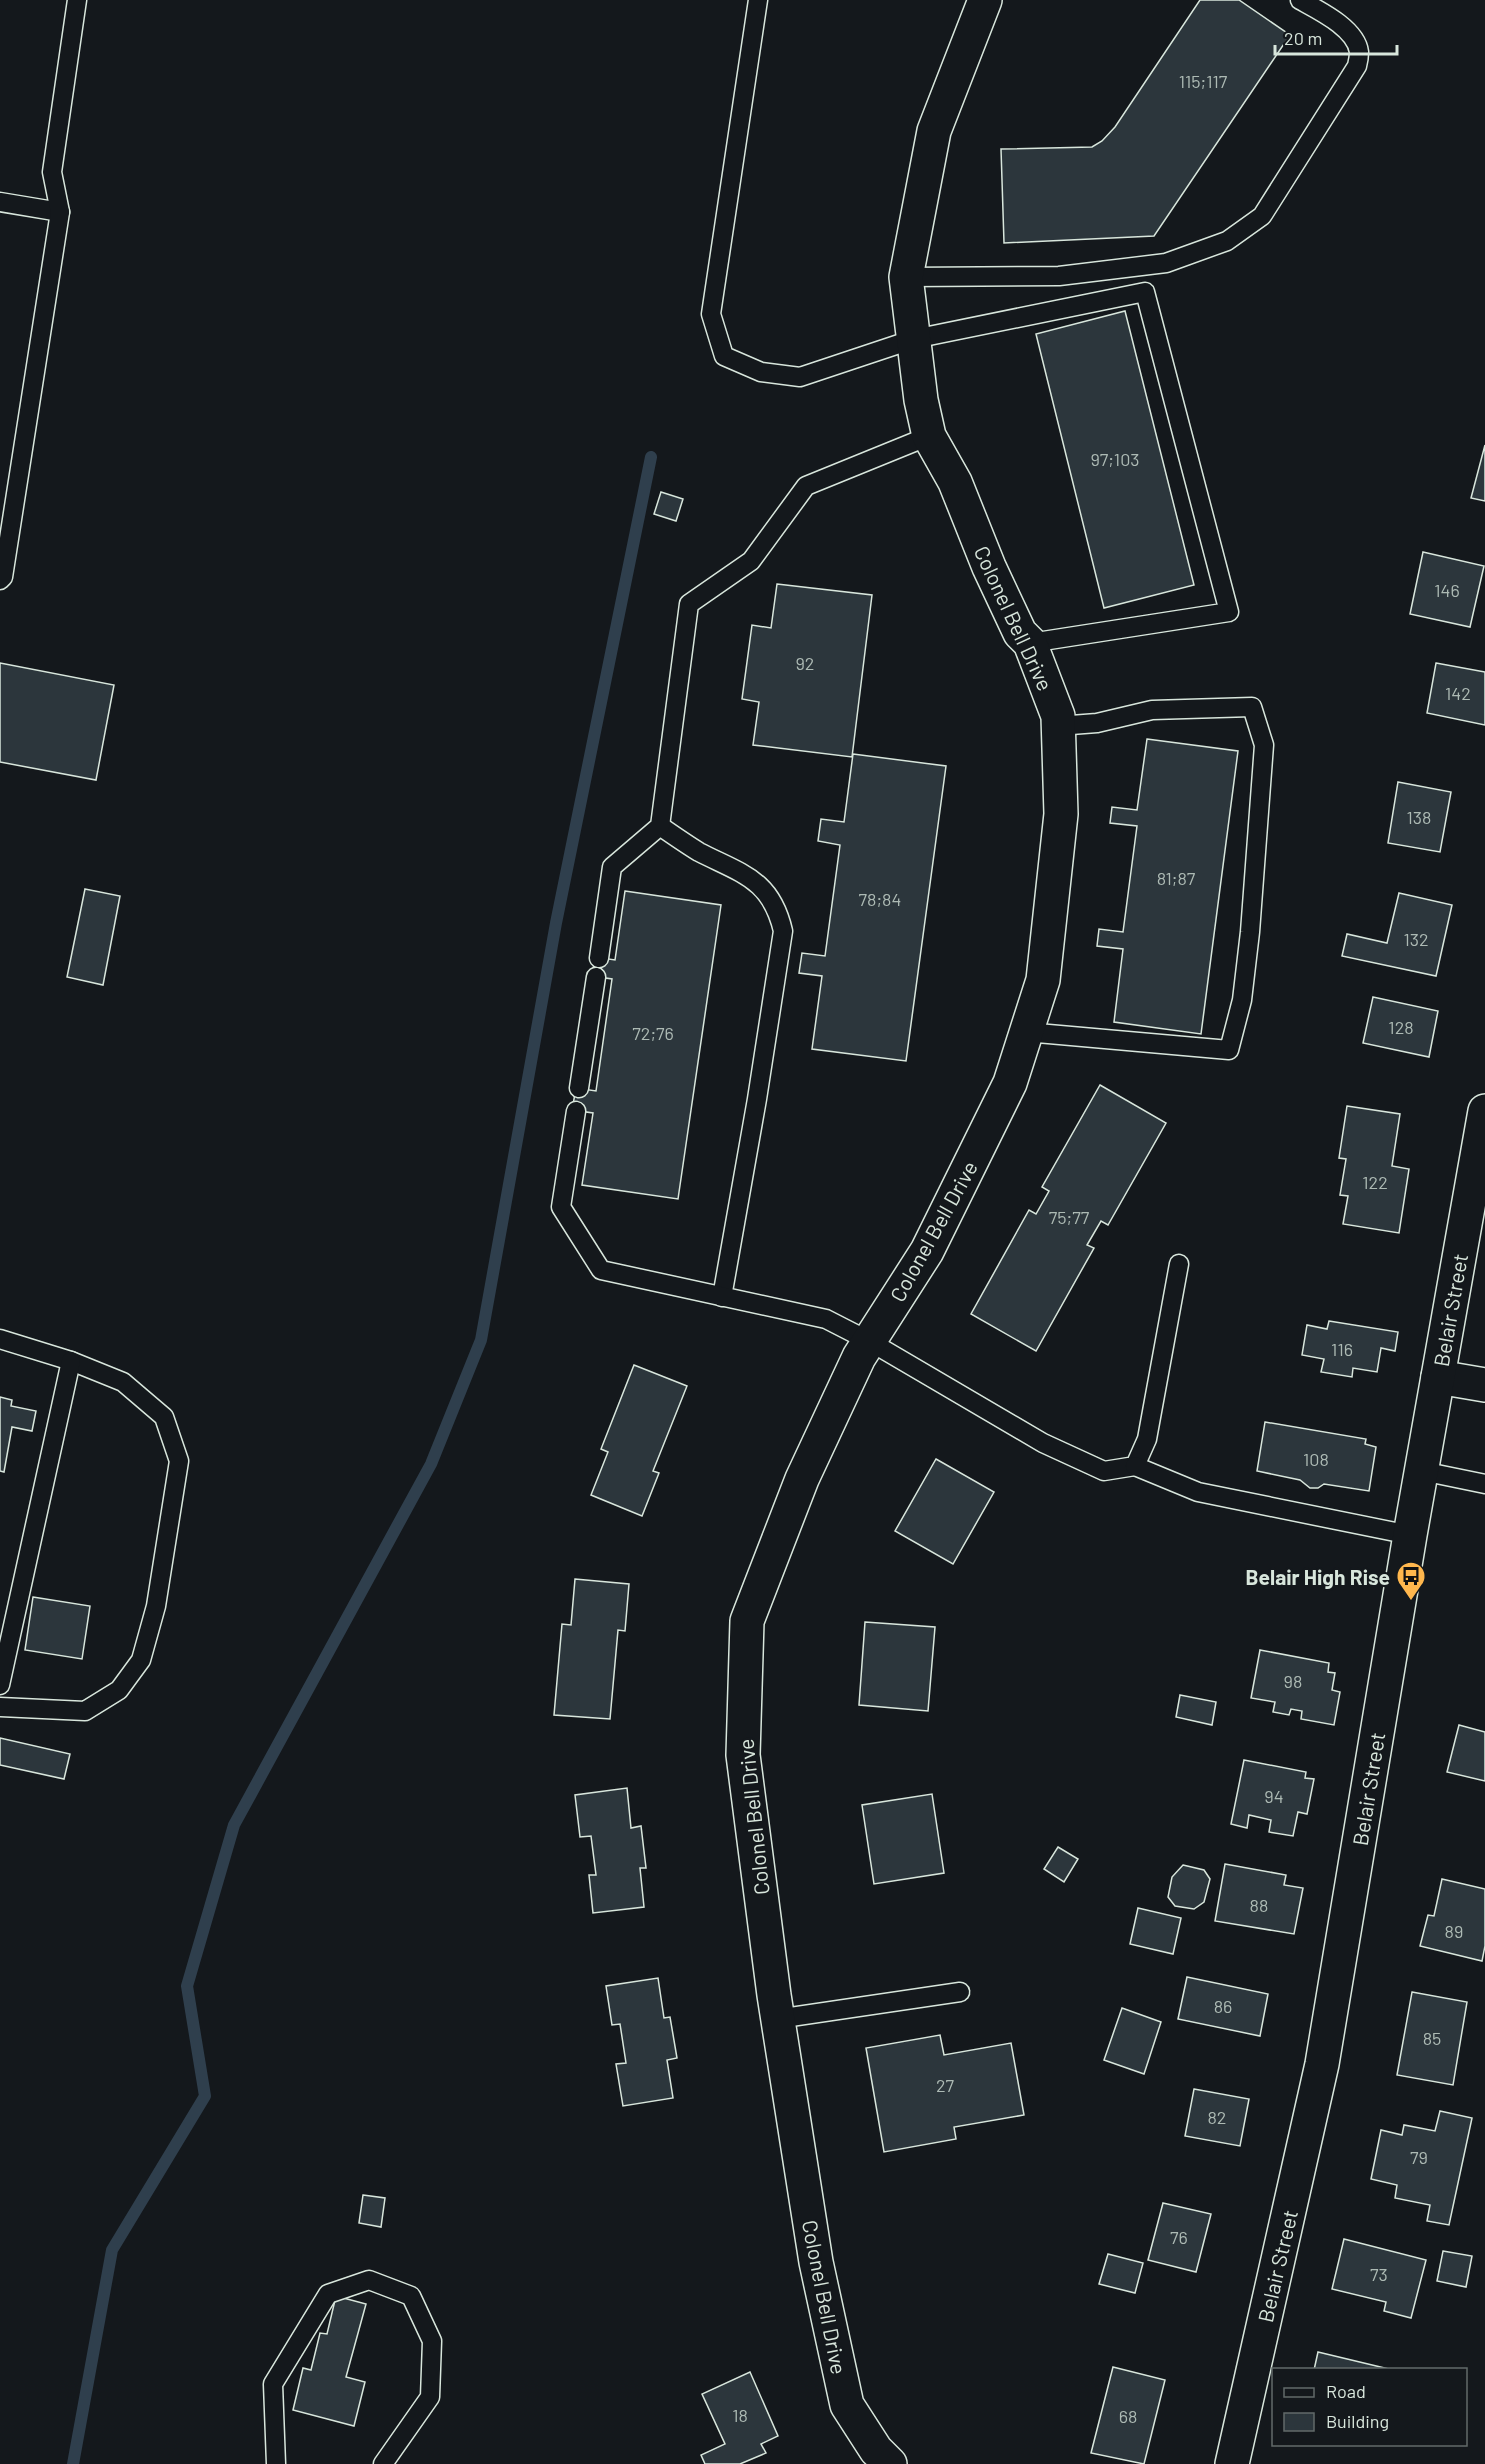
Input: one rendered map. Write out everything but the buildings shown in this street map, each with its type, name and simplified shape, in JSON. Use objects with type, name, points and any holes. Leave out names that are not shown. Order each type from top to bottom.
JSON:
[{"type":"street","name":"Colonel Bell Drive","points":[[890,2464],[876,2450],[847,2405],[816,2262],[777,2019],[743,1755],[747,1621],[802,1479],[859,1357],[927,1251],[1010,1083],[1043,980],[1061,814],[1058,716],[1030,643],[1020,633],[989,567],[955,482],[929,436],[921,400],[906,277],[934,131],[985,0]]},
{"type":"street","name":"Belair Street","points":[[1233,2464],[1322,2064],[1410,1535],[1485,1111]]},
{"type":"street","points":[[1438,1377],[1485,1385]]},
{"type":"lane","points":[[0,580],[3,577],[60,212],[52,172],[77,0]]},
{"type":"lane","points":[[758,0],[711,314],[724,356],[761,372],[800,377],[914,339],[1145,292],[1229,612],[1030,643]]},
{"type":"lane","points":[[906,277],[1059,276],[1166,263],[1227,241],[1262,216],[1357,66],[1359,51],[1351,34],[1332,19],[1300,0]]},
{"type":"lane","points":[[0,202],[60,212]]},
{"type":"lane","points":[[599,958],[612,867],[660,826],[689,604],[751,561],[806,486],[929,436]]},
{"type":"lane","points":[[1026,1032],[1229,1050],[1242,1000],[1250,932],[1263,745],[1252,707],[1152,710],[1097,723],[1058,726]]},
{"type":"lane","points":[[660,826],[697,850],[748,876],[767,893],[778,910],[783,932],[757,1100],[722,1297]]},
{"type":"lane","points":[[579,1088],[596,977]]},
{"type":"lane","points":[[576,1111],[561,1207],[600,1270],[826,1319],[869,1341],[1043,1443],[1104,1472],[1135,1466],[1198,1492],[1410,1535]]},
{"type":"lane","points":[[1135,1466],[1147,1439],[1179,1264]]},
{"type":"lane","points":[[0,1339],[71,1361],[123,1382],[164,1417],[179,1461],[156,1606],[141,1660],[119,1690],[85,1711],[0,1707]]},
{"type":"lane","points":[[0,1685],[71,1361]]},
{"type":"lane","points":[[1422,1471],[1485,1484]]},
{"type":"lane","points":[[777,2019],[960,1992]]},
{"type":"lane","points":[[276,2464],[273,2384],[328,2294],[369,2280],[411,2296],[432,2341],[429,2397],[383,2464]]},
{"type":"waterway","points":[[73,2464],[112,2250],[205,2096],[187,1986],[234,1825],[431,1464],[481,1340],[556,923],[651,457]]},
{"type":"place","name":"Belair High Rise","points":[[1411,1602]]}]
